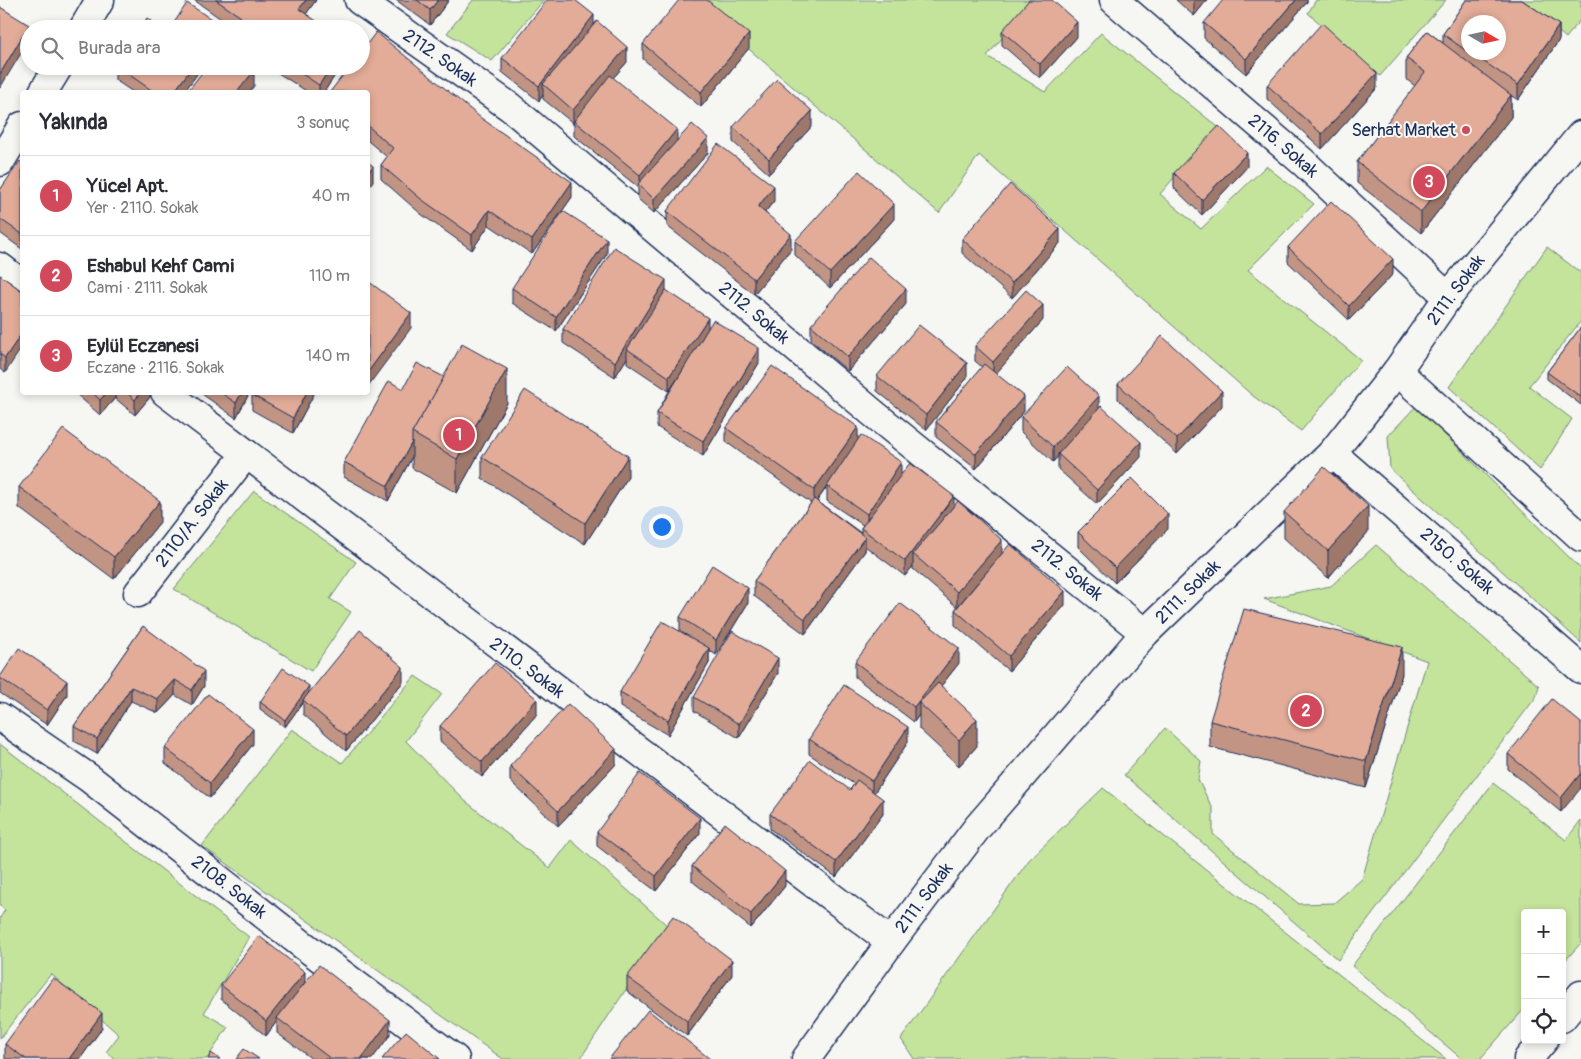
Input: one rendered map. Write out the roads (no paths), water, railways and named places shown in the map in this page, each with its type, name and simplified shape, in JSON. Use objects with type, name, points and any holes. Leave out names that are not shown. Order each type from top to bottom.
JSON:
[{"type":"street","points":[[88,20],[100,0]]},
{"type":"street","name":"2112. Sokak","points":[[359,0],[510,107],[874,414],[1145,633]]},
{"type":"street","name":"2116. Sokak","points":[[1114,0],[1303,162],[1448,298]]},
{"type":"street","points":[[44,90],[54,75]]},
{"type":"street","points":[[0,162],[20,129]]},
{"type":"street","name":"2111. Sokak","points":[[806,1059],[977,828],[1145,633],[1332,453],[1397,371],[1448,298],[1580,138]]},
{"type":"street","points":[[0,267],[20,282]]},
{"type":"street","points":[[1397,371],[1581,537]]},
{"type":"street","name":"2110. Sokak","points":[[169,395],[891,942]]},
{"type":"street","name":"2150. Sokak","points":[[1332,453],[1581,669]]},
{"type":"street","name":"2110/A. Sokak","points":[[138,593],[246,454]]},
{"type":"street","name":"2108. Sokak","points":[[0,717],[89,778],[299,942],[455,1059]]},
{"type":"street","points":[[1566,1013],[1581,995]]},
{"type":"street","points":[[1528,1059],[1541,1044]]},
{"type":"place","name":"Serhat Market","points":[[1466,130]]},
{"type":"place","name":"Eylül Eczanesi","points":[[1429,182]]},
{"type":"place","name":"Yücel Apt.","points":[[459,435]]},
{"type":"place","name":"Eshabul Kehf Cami","points":[[1306,711]]}]
